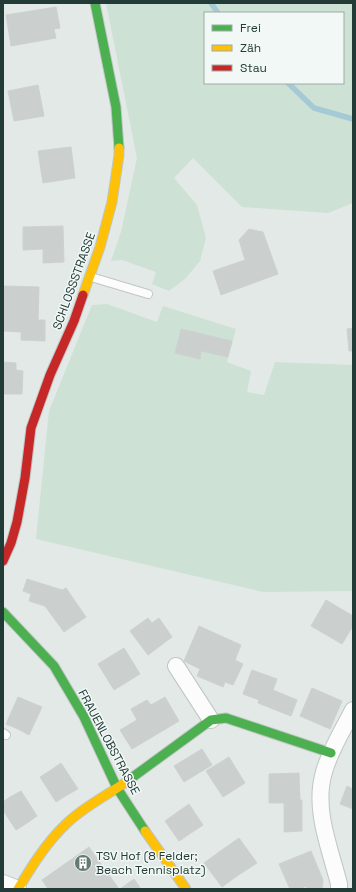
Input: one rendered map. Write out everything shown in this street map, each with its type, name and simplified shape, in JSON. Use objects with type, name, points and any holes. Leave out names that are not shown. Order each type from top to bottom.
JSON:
[{"type":"street","name":"SCHLOSSSTRASSE","points":[[3,561],[11,543],[17,522],[32,428],[50,375],[74,321],[90,276],[100,247],[112,202],[119,155],[116,107],[95,3]]},
{"type":"street","name":"FRAUENLOBSTRASSE","points":[[3,612],[24,632],[54,666],[84,718],[117,788],[153,844],[186,889]]},
{"type":"street","points":[[176,666],[211,720]]},
{"type":"street","points":[[339,889],[339,884],[323,825],[320,796],[324,773],[331,753],[353,710]]},
{"type":"street","points":[[3,883],[18,889],[41,853],[66,824],[211,720],[226,718],[331,753]]},
{"type":"lane","points":[[90,276],[148,294]]},
{"type":"green space","points":[[106,3],[353,3],[353,203],[328,213],[242,207],[193,158],[174,178],[197,205],[206,238],[200,261],[185,279],[169,291],[152,284],[156,272],[122,260],[111,261],[121,232],[137,158]]},
{"type":"green space","points":[[107,304],[157,322],[163,306],[236,329],[227,362],[251,371],[247,392],[264,395],[275,362],[353,365],[353,591],[263,592],[36,539],[49,411],[92,305]]},
{"type":"building","points":[[56,7],[60,28],[54,29],[56,38],[11,46],[6,15]]},
{"type":"building","points":[[38,85],[44,116],[14,121],[8,91]]},
{"type":"building","points":[[71,147],[75,178],[43,183],[38,151]]},
{"type":"building","points":[[63,226],[64,262],[43,263],[43,249],[23,250],[23,227]]},
{"type":"building","points":[[249,229],[263,232],[278,274],[221,295],[213,271],[245,260],[239,240]]},
{"type":"building","points":[[3,286],[39,287],[38,320],[45,320],[45,341],[21,340],[21,332],[3,331]]},
{"type":"building","points":[[353,328],[353,351],[349,351],[347,329]]},
{"type":"building","points":[[181,329],[232,341],[228,357],[201,351],[200,359],[175,353]]},
{"type":"building","points":[[3,362],[16,363],[16,370],[23,371],[22,394],[3,394]]},
{"type":"building","points":[[27,579],[62,590],[66,588],[86,617],[64,632],[45,606],[29,601],[31,594],[23,591]]},
{"type":"building","points":[[326,600],[353,616],[353,626],[342,644],[311,626]]},
{"type":"building","points":[[148,618],[152,623],[159,618],[172,637],[148,655],[130,631]]},
{"type":"building","points":[[199,626],[241,645],[235,660],[243,664],[233,685],[225,682],[223,687],[197,676],[200,669],[184,661]]},
{"type":"building","points":[[124,648],[140,674],[114,690],[98,664]]},
{"type":"building","points":[[252,670],[277,679],[273,690],[297,700],[291,716],[258,703],[259,700],[243,694]]},
{"type":"building","points":[[312,688],[342,701],[330,729],[300,716]]},
{"type":"building","points":[[18,697],[30,702],[18,729],[6,724]]},
{"type":"building","points":[[165,697],[179,721],[132,749],[120,730],[137,720],[131,709],[147,700],[151,705]]},
{"type":"building","points":[[30,702],[42,707],[29,735],[18,729]]},
{"type":"building","points":[[202,749],[212,765],[184,782],[174,766]]},
{"type":"building","points":[[229,757],[245,783],[223,797],[206,771]]},
{"type":"building","points":[[61,763],[78,789],[67,795],[51,770]]},
{"type":"building","points":[[51,770],[67,795],[56,802],[40,777]]},
{"type":"building","points":[[299,773],[300,800],[302,800],[302,831],[284,832],[284,803],[269,803],[269,774]]},
{"type":"building","points":[[347,786],[353,789],[353,809],[340,804]]},
{"type":"building","points":[[21,791],[37,816],[27,823],[10,797]]},
{"type":"building","points":[[10,797],[27,823],[16,830],[3,810],[3,802]]},
{"type":"building","points":[[189,804],[203,825],[179,841],[165,821]]},
{"type":"building","points":[[239,838],[257,863],[237,876],[219,852]]},
{"type":"building","name":"TSV Hof (8 Felder; Beach Tennisplatz)","points":[[89,847],[119,889],[48,889],[42,880]]},
{"type":"building","points":[[311,851],[323,880],[322,889],[306,889],[307,886],[299,889],[290,889],[279,864]]},
{"type":"building","points":[[219,852],[237,876],[222,887],[204,863]]},
{"type":"building","points":[[134,879],[141,889],[120,889]]},
{"type":"waterway","points":[[211,3],[217,12]]},
{"type":"waterway","points":[[289,84],[314,108],[353,119]]},
{"type":"traffic: fast","points":[[95,3],[116,107],[119,148]]},
{"type":"traffic: fast","points":[[3,612],[54,666],[84,717],[117,788],[145,831]]},
{"type":"traffic: fast","points":[[126,782],[211,720],[226,718],[331,753]]},
{"type":"traffic: slow","points":[[83,295],[100,247],[112,202],[119,148]]},
{"type":"traffic: slow","points":[[18,889],[34,863],[66,824],[87,807],[126,782]]},
{"type":"traffic: slow","points":[[145,831],[186,889]]},
{"type":"traffic: jam","points":[[3,561],[11,543],[17,522],[25,478],[31,428],[50,375],[74,321],[83,295]]},
{"type":"place","name":"TSV Hof (8 Felder; Beach Tennisplatz)","points":[[83,863]]}]
